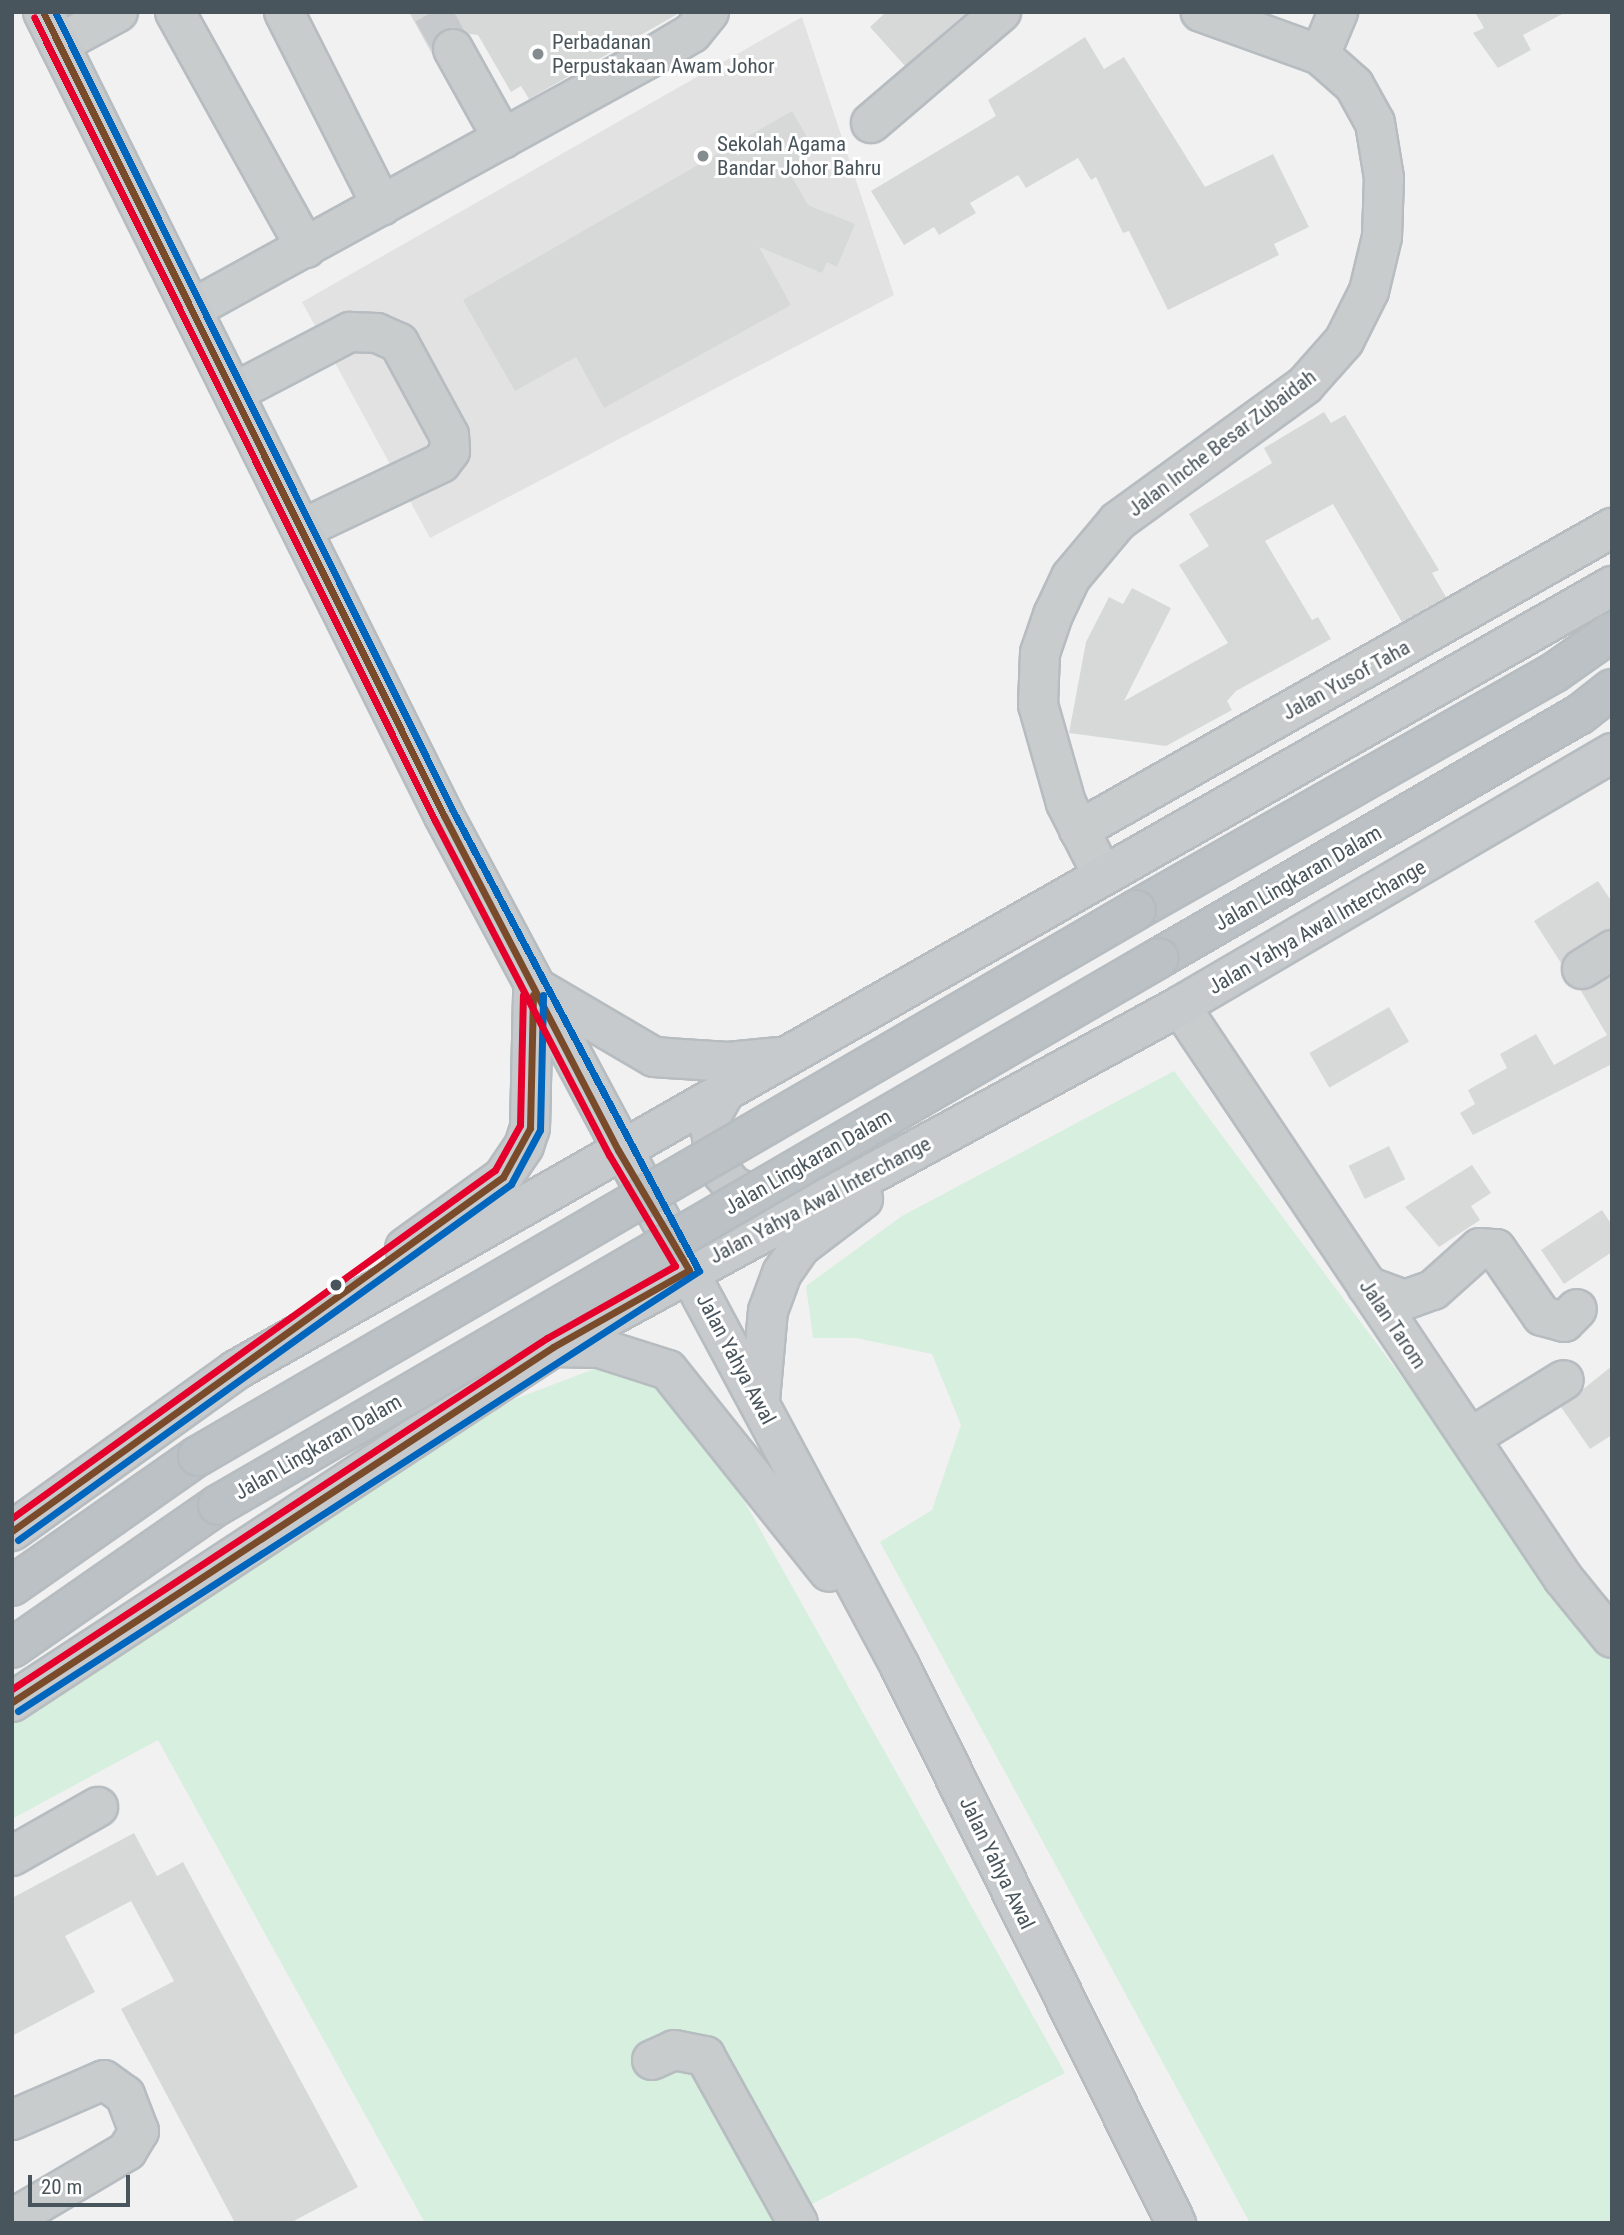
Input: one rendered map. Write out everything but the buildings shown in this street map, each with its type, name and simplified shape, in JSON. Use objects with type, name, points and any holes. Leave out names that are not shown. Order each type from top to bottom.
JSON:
[{"type":"highway","points":[[12,1586],[198,1456],[1136,910],[1555,672],[1612,632]]},
{"type":"highway","name":"Jalan Lingkaran Dalam","points":[[12,1648],[218,1505],[1579,715],[1612,690]]},
{"type":"main road","name":"Jalan Yahya Awal","points":[[51,28],[618,1150],[689,1270],[900,1666],[1176,2223]]},
{"type":"main road","points":[[236,1370],[618,1150],[796,1054],[1101,874],[1612,586]]},
{"type":"main road","name":"Jalan Yahya Awal Interchange","points":[[12,1702],[553,1347],[689,1270],[1180,1006],[1612,753]]},
{"type":"main road","points":[[12,1531],[503,1177],[530,1128],[533,986],[654,1056],[728,1062],[796,1054]]},
{"type":"main road","points":[[724,1093],[709,1120],[708,1139],[733,1186],[779,1206],[815,1203]]},
{"type":"main road","points":[[760,1403],[768,1311],[801,1246],[957,1128]]},
{"type":"main road","points":[[553,1347],[599,1348],[668,1370],[900,1666]]},
{"type":"street","points":[[51,28],[118,12]]},
{"type":"street","points":[[175,12],[306,248]]},
{"type":"street","points":[[284,12],[382,206]]},
{"type":"street","points":[[192,309],[692,33],[709,12]]},
{"type":"street","points":[[871,123],[1001,12]]},
{"type":"street","name":"Jalan Inche Besar Zubaidah","points":[[1101,874],[1047,753],[1038,705],[1040,653],[1071,577],[1118,521],[1305,385],[1345,341],[1369,291],[1383,214],[1375,123],[1354,85],[1320,55],[1200,12]]},
{"type":"street","points":[[1320,55],[1338,12]]},
{"type":"street","points":[[453,49],[503,139]]},
{"type":"street","points":[[235,393],[349,332],[377,333],[399,343],[449,435],[450,452],[440,463],[302,529]]},
{"type":"street","name":"Jalan Yusof Taha","points":[[1080,830],[1612,528]]},
{"type":"street","name":"Jalan Tarom","points":[[1180,1006],[1367,1286],[1488,1426],[1563,1578],[1612,1638]]},
{"type":"street","points":[[1367,1286],[1405,1300],[1433,1290],[1480,1248],[1496,1249],[1542,1316],[1564,1322],[1577,1309]]},
{"type":"street","points":[[1488,1426],[1564,1380]]},
{"type":"street","points":[[12,1856],[99,1807]]},
{"type":"street","points":[[652,2060],[674,2050],[705,2056],[797,2223]]},
{"type":"street","points":[[12,2120],[104,2080],[125,2095],[139,2131],[127,2151],[12,2219]]},
{"type":"shaded area","name":"Sekolah Agama Bandar Johor Bahru","points":[[802,17],[894,295],[430,538],[302,302]]},
{"type":"green space","points":[[1174,1071],[1612,1660],[1612,2223],[1250,2223],[880,1542],[932,1510],[961,1425],[932,1354],[856,1338],[813,1338],[806,1286],[902,1216]]},
{"type":"green space","points":[[602,1366],[651,1384],[715,1449],[1065,2073],[785,2218],[788,2223],[425,2223],[158,1740],[12,1819],[12,1722],[363,1491],[515,1399]]},
{"type":"tunnel","points":[[432,12],[453,49]]},
{"type":"transit line","points":[[12,1702],[553,1347],[689,1270],[618,1150],[444,816],[43,12]]},
{"type":"transit line","points":[[18,1711],[699,1271],[453,811],[55,12]]},
{"type":"transit line","points":[[12,1689],[547,1338],[675,1266],[609,1155],[435,821],[34,17]]},
{"type":"transit line","points":[[12,1518],[495,1170],[520,1125],[523,995]]},
{"type":"transit line","points":[[12,1531],[503,1177],[530,1128],[533,995]]},
{"type":"transit line","points":[[18,1540],[511,1184],[540,1130],[543,995]]},
{"type":"place","name":"Perbadanan Perpustakaan Awam Johor","points":[[538,54]]},
{"type":"place","name":"Sekolah Agama Bandar Johor Bahru","points":[[703,156]]}]
